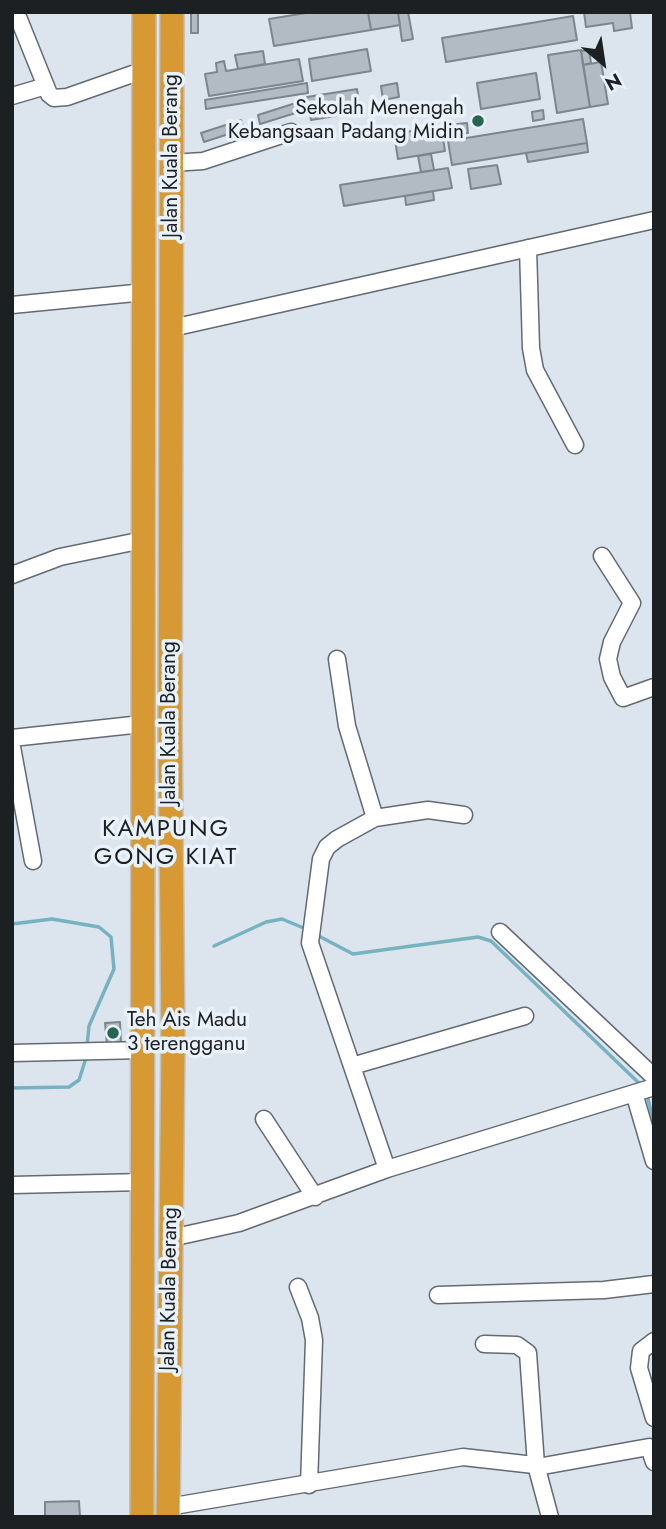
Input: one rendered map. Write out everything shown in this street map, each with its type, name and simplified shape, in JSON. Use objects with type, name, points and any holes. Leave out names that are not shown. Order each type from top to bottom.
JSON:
[{"type":"highway","name":"Jalan Kuala Berang","points":[[142,1517],[144,12]]},
{"type":"highway","name":"Jalan Kuala Berang","points":[[168,1512],[171,1238],[172,12]]},
{"type":"highway","points":[[143,540],[159,536],[171,516]]},
{"type":"street","points":[[16,12],[46,86],[54,98],[67,97],[144,70]]},
{"type":"street","points":[[12,96],[46,86]]},
{"type":"street","points":[[172,163],[203,160],[291,132]]},
{"type":"street","points":[[172,328],[654,220]]},
{"type":"street","points":[[528,248],[530,348],[535,370],[575,445]]},
{"type":"street","points":[[12,305],[145,292]]},
{"type":"street","points":[[12,575],[60,557],[143,540]]},
{"type":"street","points":[[602,556],[632,603],[612,642],[608,659],[612,677],[623,698],[654,687]]},
{"type":"street","points":[[337,659],[347,726],[375,818]]},
{"type":"street","points":[[12,738],[142,724]]},
{"type":"street","points":[[12,747],[33,861]]},
{"type":"street","points":[[387,1169],[310,943],[321,859],[327,847],[375,818],[428,810],[464,815]]},
{"type":"street","points":[[500,932],[654,1077]]},
{"type":"street","points":[[352,1066],[525,1016]]},
{"type":"street","points":[[12,1053],[144,1050]]},
{"type":"street","points":[[171,1238],[239,1223],[387,1169],[642,1091],[654,1161]]},
{"type":"street","points":[[264,1119],[315,1197]]},
{"type":"street","points":[[12,1185],[144,1182]]},
{"type":"street","points":[[438,1295],[604,1290],[654,1284]]},
{"type":"street","points":[[298,1287],[310,1318],[314,1340],[309,1485]]},
{"type":"street","points":[[654,1341],[642,1350],[639,1368],[654,1418]]},
{"type":"street","points":[[484,1344],[517,1345],[528,1353],[536,1465],[550,1517]]},
{"type":"street","points":[[168,1512],[463,1457],[536,1465],[652,1452]]},
{"type":"building","points":[[191,12],[198,12],[198,33],[191,33]]},
{"type":"building","points":[[312,12],[368,12],[371,30],[274,46],[269,19]]},
{"type":"building","points":[[368,12],[398,12],[400,25],[371,30]]},
{"type":"building","points":[[398,12],[408,12],[413,39],[402,41]]},
{"type":"building","points":[[584,12],[630,12],[632,28],[614,31],[613,23],[586,27]]},
{"type":"building","points":[[573,16],[577,40],[446,62],[442,38]]},
{"type":"building","points":[[367,49],[371,71],[312,81],[309,59]]},
{"type":"building","points":[[581,50],[590,107],[557,113],[548,55]]},
{"type":"building","points":[[589,50],[591,63],[583,65],[581,51]]},
{"type":"building","points":[[263,51],[265,64],[238,69],[235,55]]},
{"type":"building","points":[[299,59],[303,81],[209,96],[205,74],[217,72],[216,63],[224,61],[226,71]]},
{"type":"building","points":[[601,62],[608,104],[590,107],[583,65]]},
{"type":"building","points":[[536,73],[540,99],[481,109],[477,83]]},
{"type":"building","points":[[307,83],[308,93],[206,109],[205,100]]},
{"type":"building","points":[[397,83],[399,97],[383,100],[381,86]]},
{"type":"building","points":[[357,89],[361,112],[311,120],[307,97]]},
{"type":"building","points":[[299,102],[302,111],[260,124],[258,115]]},
{"type":"building","points":[[543,110],[544,119],[533,121],[532,112]]},
{"type":"building","points":[[583,119],[587,143],[452,165],[448,141]]},
{"type":"building","points":[[241,120],[244,129],[204,142],[201,133]]},
{"type":"building","points":[[467,123],[468,133],[459,134],[457,124]]},
{"type":"building","points":[[441,126],[445,151],[398,159],[394,134]]},
{"type":"building","points":[[587,143],[588,152],[528,162],[526,153]]},
{"type":"building","points":[[431,154],[434,170],[421,172],[418,156]]},
{"type":"building","points":[[497,165],[501,184],[471,189],[468,169]]},
{"type":"building","points":[[448,168],[452,188],[344,206],[340,185]]},
{"type":"building","points":[[433,191],[434,200],[406,205],[405,196]]},
{"type":"building","name":"Teh Ais Madu 3 terengganu","points":[[120,1022],[121,1044],[107,1045],[105,1023]]},
{"type":"building","points":[[79,1501],[80,1517],[45,1517],[45,1502]]},
{"type":"waterway","points":[[12,924],[52,919],[99,927],[111,937],[114,969],[89,1026],[87,1046]]},
{"type":"waterway","points":[[214,946],[266,922],[282,919],[306,929]]},
{"type":"waterway","points":[[315,934],[353,954],[478,937],[491,941],[642,1086]]},
{"type":"waterway","points":[[12,1088],[69,1087],[79,1080],[86,1058]]},
{"type":"waterway","points":[[647,1095],[654,1124]]},
{"type":"place","name":"Sekolah Menengah Kebangsaan Padang Midin","points":[[478,121]]},
{"type":"place","name":"Teh Ais Madu 3 terengganu","points":[[113,1033]]},
{"type":"district","name":"KAMPUNG GONG KIAT","points":[[166,844]]}]
